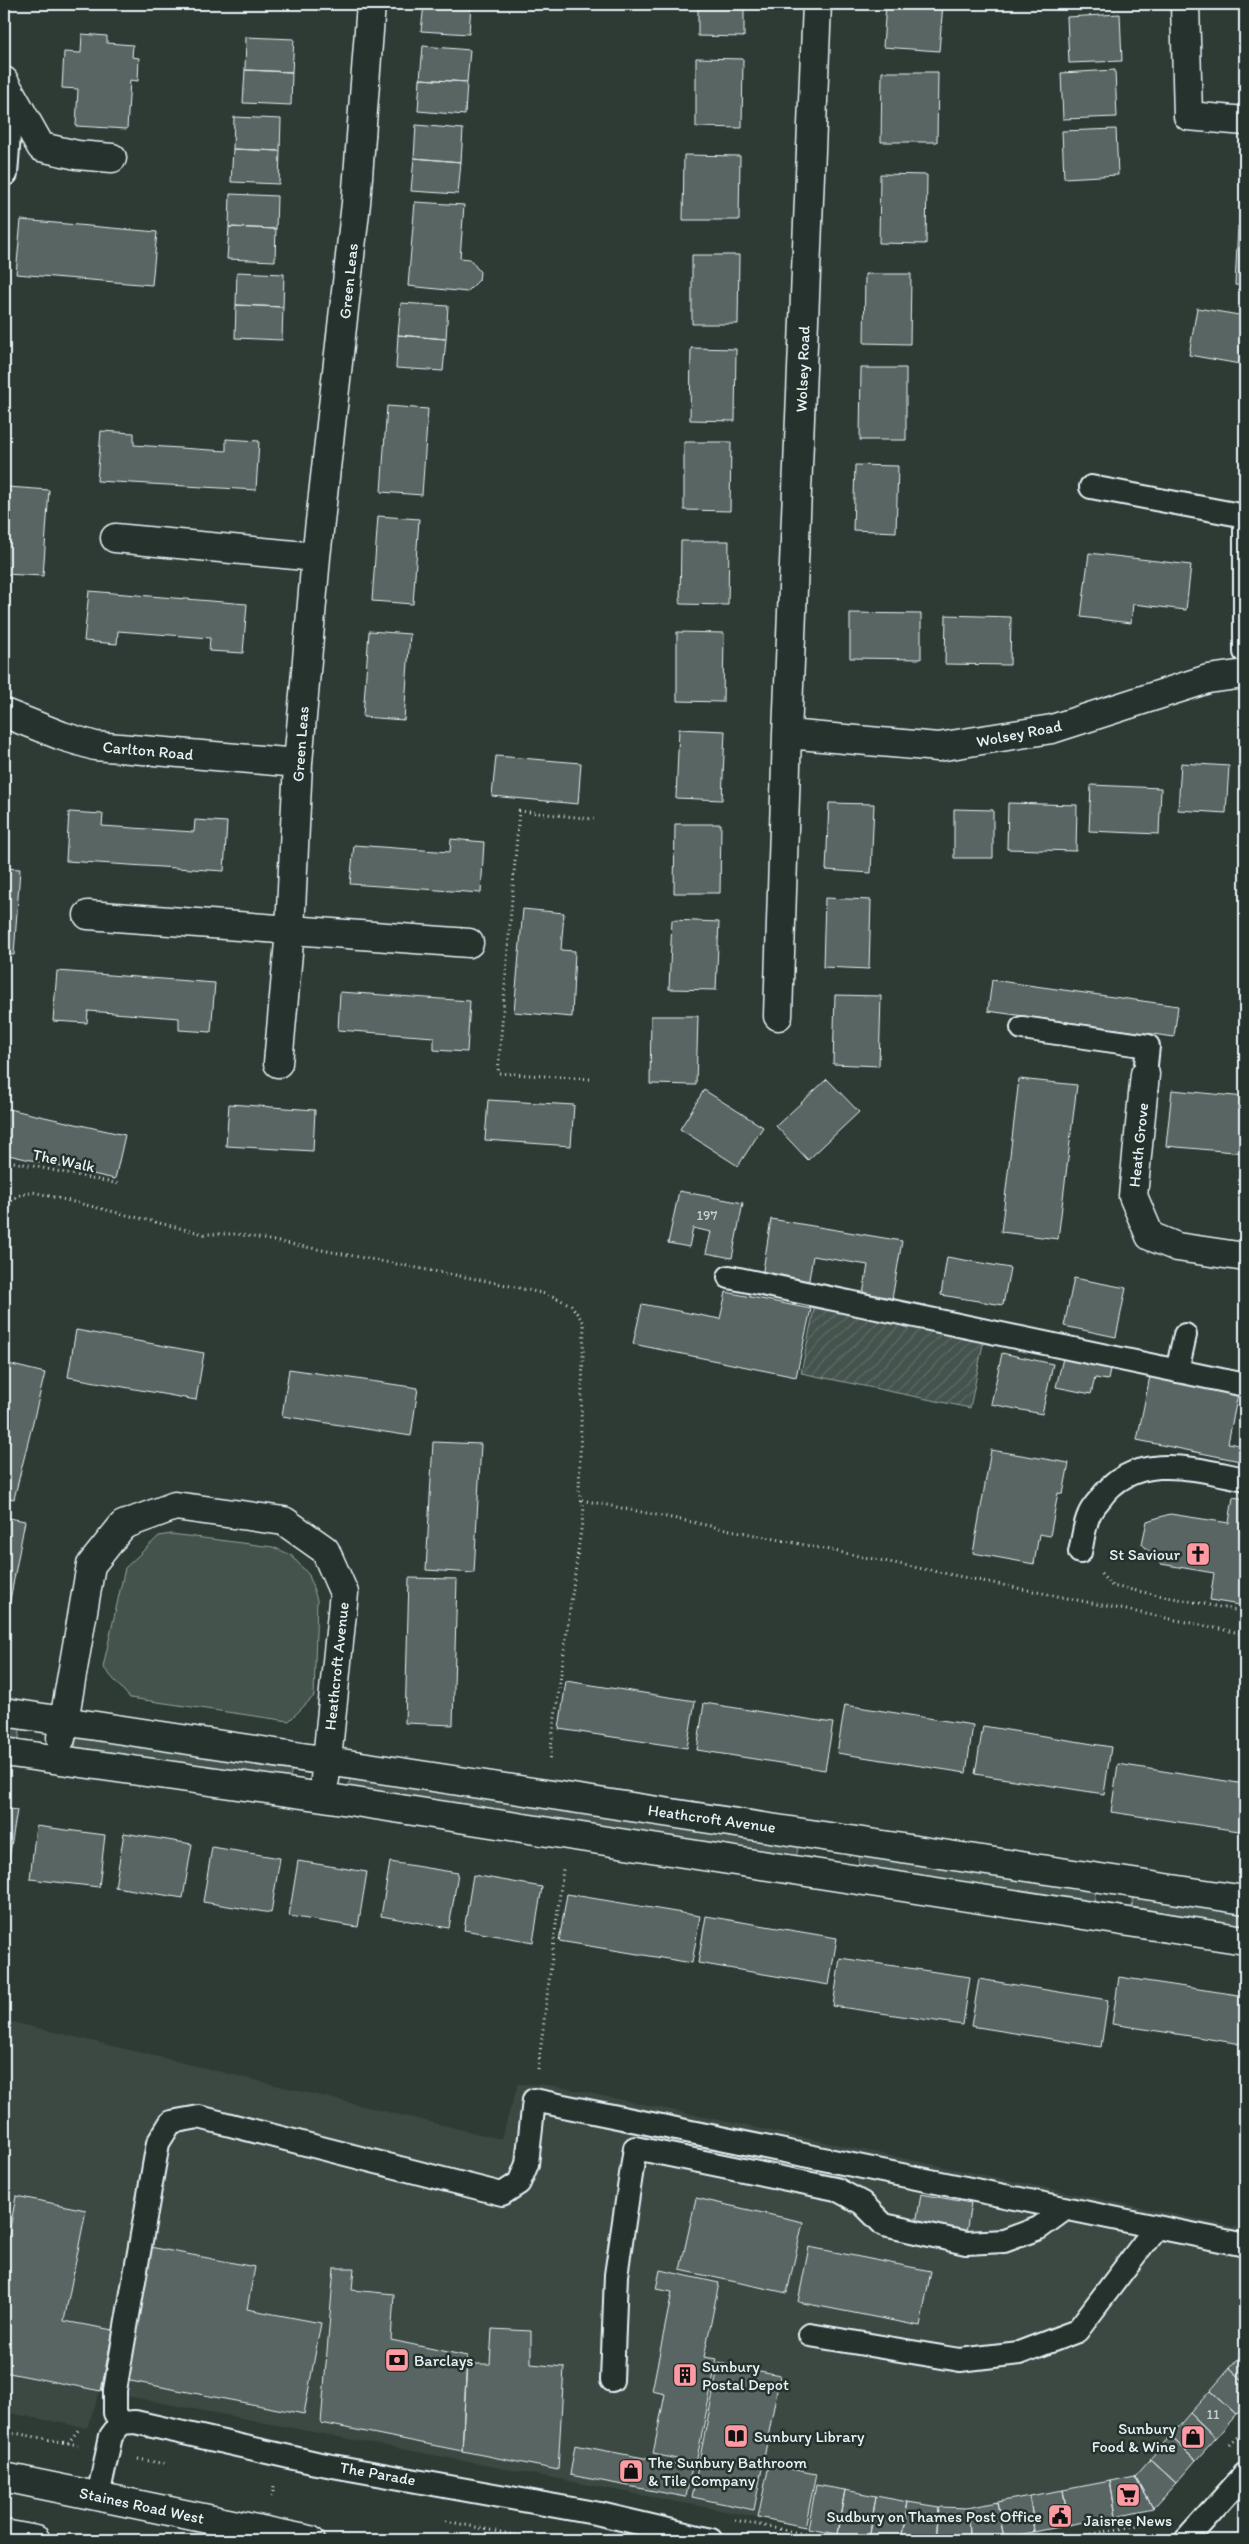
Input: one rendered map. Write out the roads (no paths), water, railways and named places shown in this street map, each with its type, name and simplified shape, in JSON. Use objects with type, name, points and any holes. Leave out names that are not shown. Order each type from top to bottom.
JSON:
[{"type":"main road","name":"Green Leas","points":[[278,1062],[290,931],[298,763],[316,557],[356,203],[371,4]]},
{"type":"main road","name":"Wolsey Road","points":[[778,1016],[787,734],[818,4]]},
{"type":"main road","points":[[1185,4],[1188,116],[1245,121]]},
{"type":"main road","points":[[8,88],[41,147],[112,158]]},
{"type":"main road","points":[[115,538],[316,557]]},
{"type":"main road","name":"Wolsey Road","points":[[787,734],[938,747],[1052,728],[1208,679],[1245,674]]},
{"type":"main road","name":"Carlton Road","points":[[4,713],[62,736],[94,746],[298,763]]},
{"type":"main road","points":[[88,915],[469,944]]},
{"type":"main road","name":"Heath Grove","points":[[1145,1074],[1133,1196],[1150,1236],[1177,1246],[1245,1257]]},
{"type":"main road","name":"Heathcroft Avenue","points":[[58,1759],[90,1565],[123,1525],[175,1506],[284,1521],[325,1550],[344,1593],[323,1797]]},
{"type":"main road","name":"Heathcroft Avenue","points":[[4,1712],[1245,1900]]},
{"type":"main road","points":[[4,1752],[323,1797],[567,1837],[1245,1940]]},
{"type":"main road","points":[[824,1876],[830,1837]]},
{"type":"main road","points":[[1112,1920],[1118,1882]]},
{"type":"main road","name":"Staines Road West","points":[[4,2477],[310,2540]]},
{"type":"main road","points":[[4,2534],[36,2540]]},
{"type":"lane","points":[[6,174],[8,88]]},
{"type":"lane","points":[[1091,487],[1245,516],[1245,652]]},
{"type":"lane","points":[[1022,1028],[1148,1046],[1145,1074]]},
{"type":"lane","points":[[729,1277],[1245,1385]]},
{"type":"lane","points":[[1177,1371],[1185,1335]]},
{"type":"lane","points":[[1080,1552],[1089,1514],[1109,1486],[1135,1472],[1159,1467],[1179,1466],[1245,1479]]},
{"type":"lane","points":[[98,2496],[111,2436],[121,2424],[116,2412],[115,2390],[121,2352],[158,2143],[171,2122],[199,2117],[502,2194],[519,2184],[527,2164],[534,2100],[1245,2245]]},
{"type":"lane","points":[[612,2380],[616,2276],[635,2148],[836,2189],[862,2203],[884,2225],[966,2243],[1004,2241],[1039,2228],[1065,2208]]},
{"type":"lane","points":[[810,2335],[960,2360],[1020,2353],[1077,2331],[1156,2227]]},
{"type":"lane","name":"The Parade","points":[[121,2424],[135,2422],[316,2463],[591,2512],[711,2540]]},
{"type":"lane","points":[[1186,2540],[1245,2474]]},
{"type":"place","name":"St Saviour","points":[[1198,1554]]},
{"type":"place","name":"Barclays","points":[[397,2360]]},
{"type":"place","name":"Sunbury Postal Depot","points":[[685,2375]]},
{"type":"place","name":"Sunbury Library","points":[[736,2436]]},
{"type":"place","name":"Sunbury Food & Wine","points":[[1193,2437]]},
{"type":"place","name":"The Sunbury Bathroom & Tile Company","points":[[631,2471]]},
{"type":"place","name":"Jaisree News","points":[[1128,2495]]},
{"type":"place","name":"Sudbury on Thames Post Office","points":[[1060,2516]]}]
